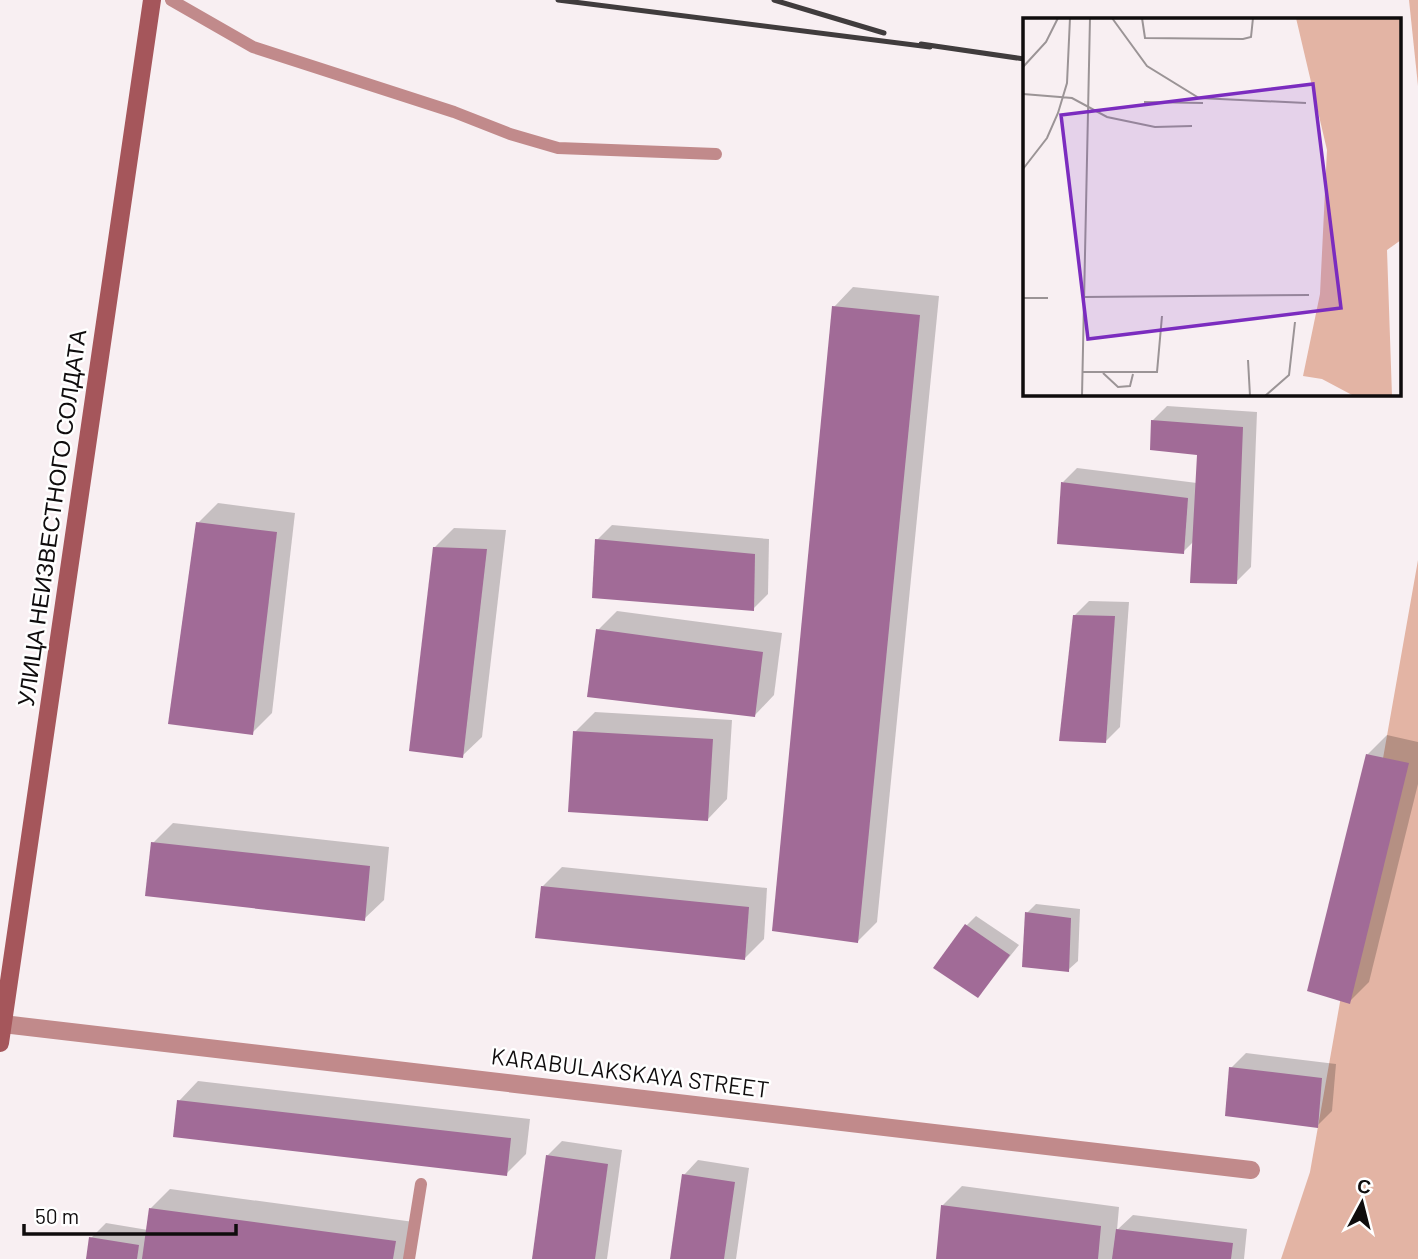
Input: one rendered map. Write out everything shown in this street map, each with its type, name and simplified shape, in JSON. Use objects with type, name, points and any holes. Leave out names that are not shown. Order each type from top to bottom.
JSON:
[{"type":"street","name":"УЛИЦА НЕИЗВЕСТНОГО СОЛДАТА","points":[[0,1043],[152,0]]},
{"type":"street","name":"KARABULAKSKAYA STREET","points":[[3,1024],[1251,1170]]},
{"type":"lane","points":[[171,0],[253,47],[558,148],[716,154]]},
{"type":"lane","points":[[409,1259],[421,1184]]},
{"type":"shaded area","points":[[1409,0],[1418,0],[1418,86]]},
{"type":"shaded area","points":[[1418,560],[1418,1259],[1281,1259],[1310,1172]]},
{"type":"building","points":[[832,306],[920,315],[858,943],[772,931]]},
{"type":"building","points":[[1151,420],[1243,427],[1237,584],[1190,583],[1197,455],[1150,450]]},
{"type":"building","points":[[1061,482],[1188,498],[1184,554],[1057,544]]},
{"type":"building","points":[[196,522],[277,532],[253,735],[168,724]]},
{"type":"building","points":[[595,539],[755,554],[754,611],[592,598]]},
{"type":"building","points":[[433,547],[487,549],[463,758],[409,751]]},
{"type":"building","points":[[1073,615],[1115,616],[1106,743],[1059,741]]},
{"type":"building","points":[[596,629],[763,652],[755,717],[587,697]]},
{"type":"building","points":[[573,731],[713,739],[708,821],[568,812]]},
{"type":"building","points":[[1366,754],[1409,763],[1350,1004],[1307,991]]},
{"type":"building","points":[[151,842],[370,866],[365,921],[145,896]]},
{"type":"building","points":[[541,886],[749,907],[745,960],[535,938]]},
{"type":"building","points":[[1025,912],[1071,918],[1069,972],[1022,967]]},
{"type":"building","points":[[965,924],[1010,955],[978,998],[933,968]]},
{"type":"building","points":[[1229,1067],[1322,1078],[1318,1128],[1225,1116]]},
{"type":"building","points":[[177,1100],[511,1138],[507,1176],[173,1137]]},
{"type":"building","points":[[546,1155],[608,1164],[595,1259],[532,1259]]},
{"type":"building","points":[[682,1174],[735,1182],[724,1259],[670,1259]]},
{"type":"building","points":[[941,1205],[1101,1226],[1098,1259],[936,1259]]},
{"type":"building","points":[[149,1208],[396,1241],[393,1259],[142,1259]]},
{"type":"building","points":[[1116,1229],[1233,1243],[1231,1259],[1112,1259]]},
{"type":"building","points":[[89,1237],[139,1245],[137,1259],[86,1259]]},
{"type":"railway","points":[[558,0],[930,47]]},
{"type":"railway","points":[[774,0],[884,33]]},
{"type":"railway","points":[[921,44],[1023,59]]}]
